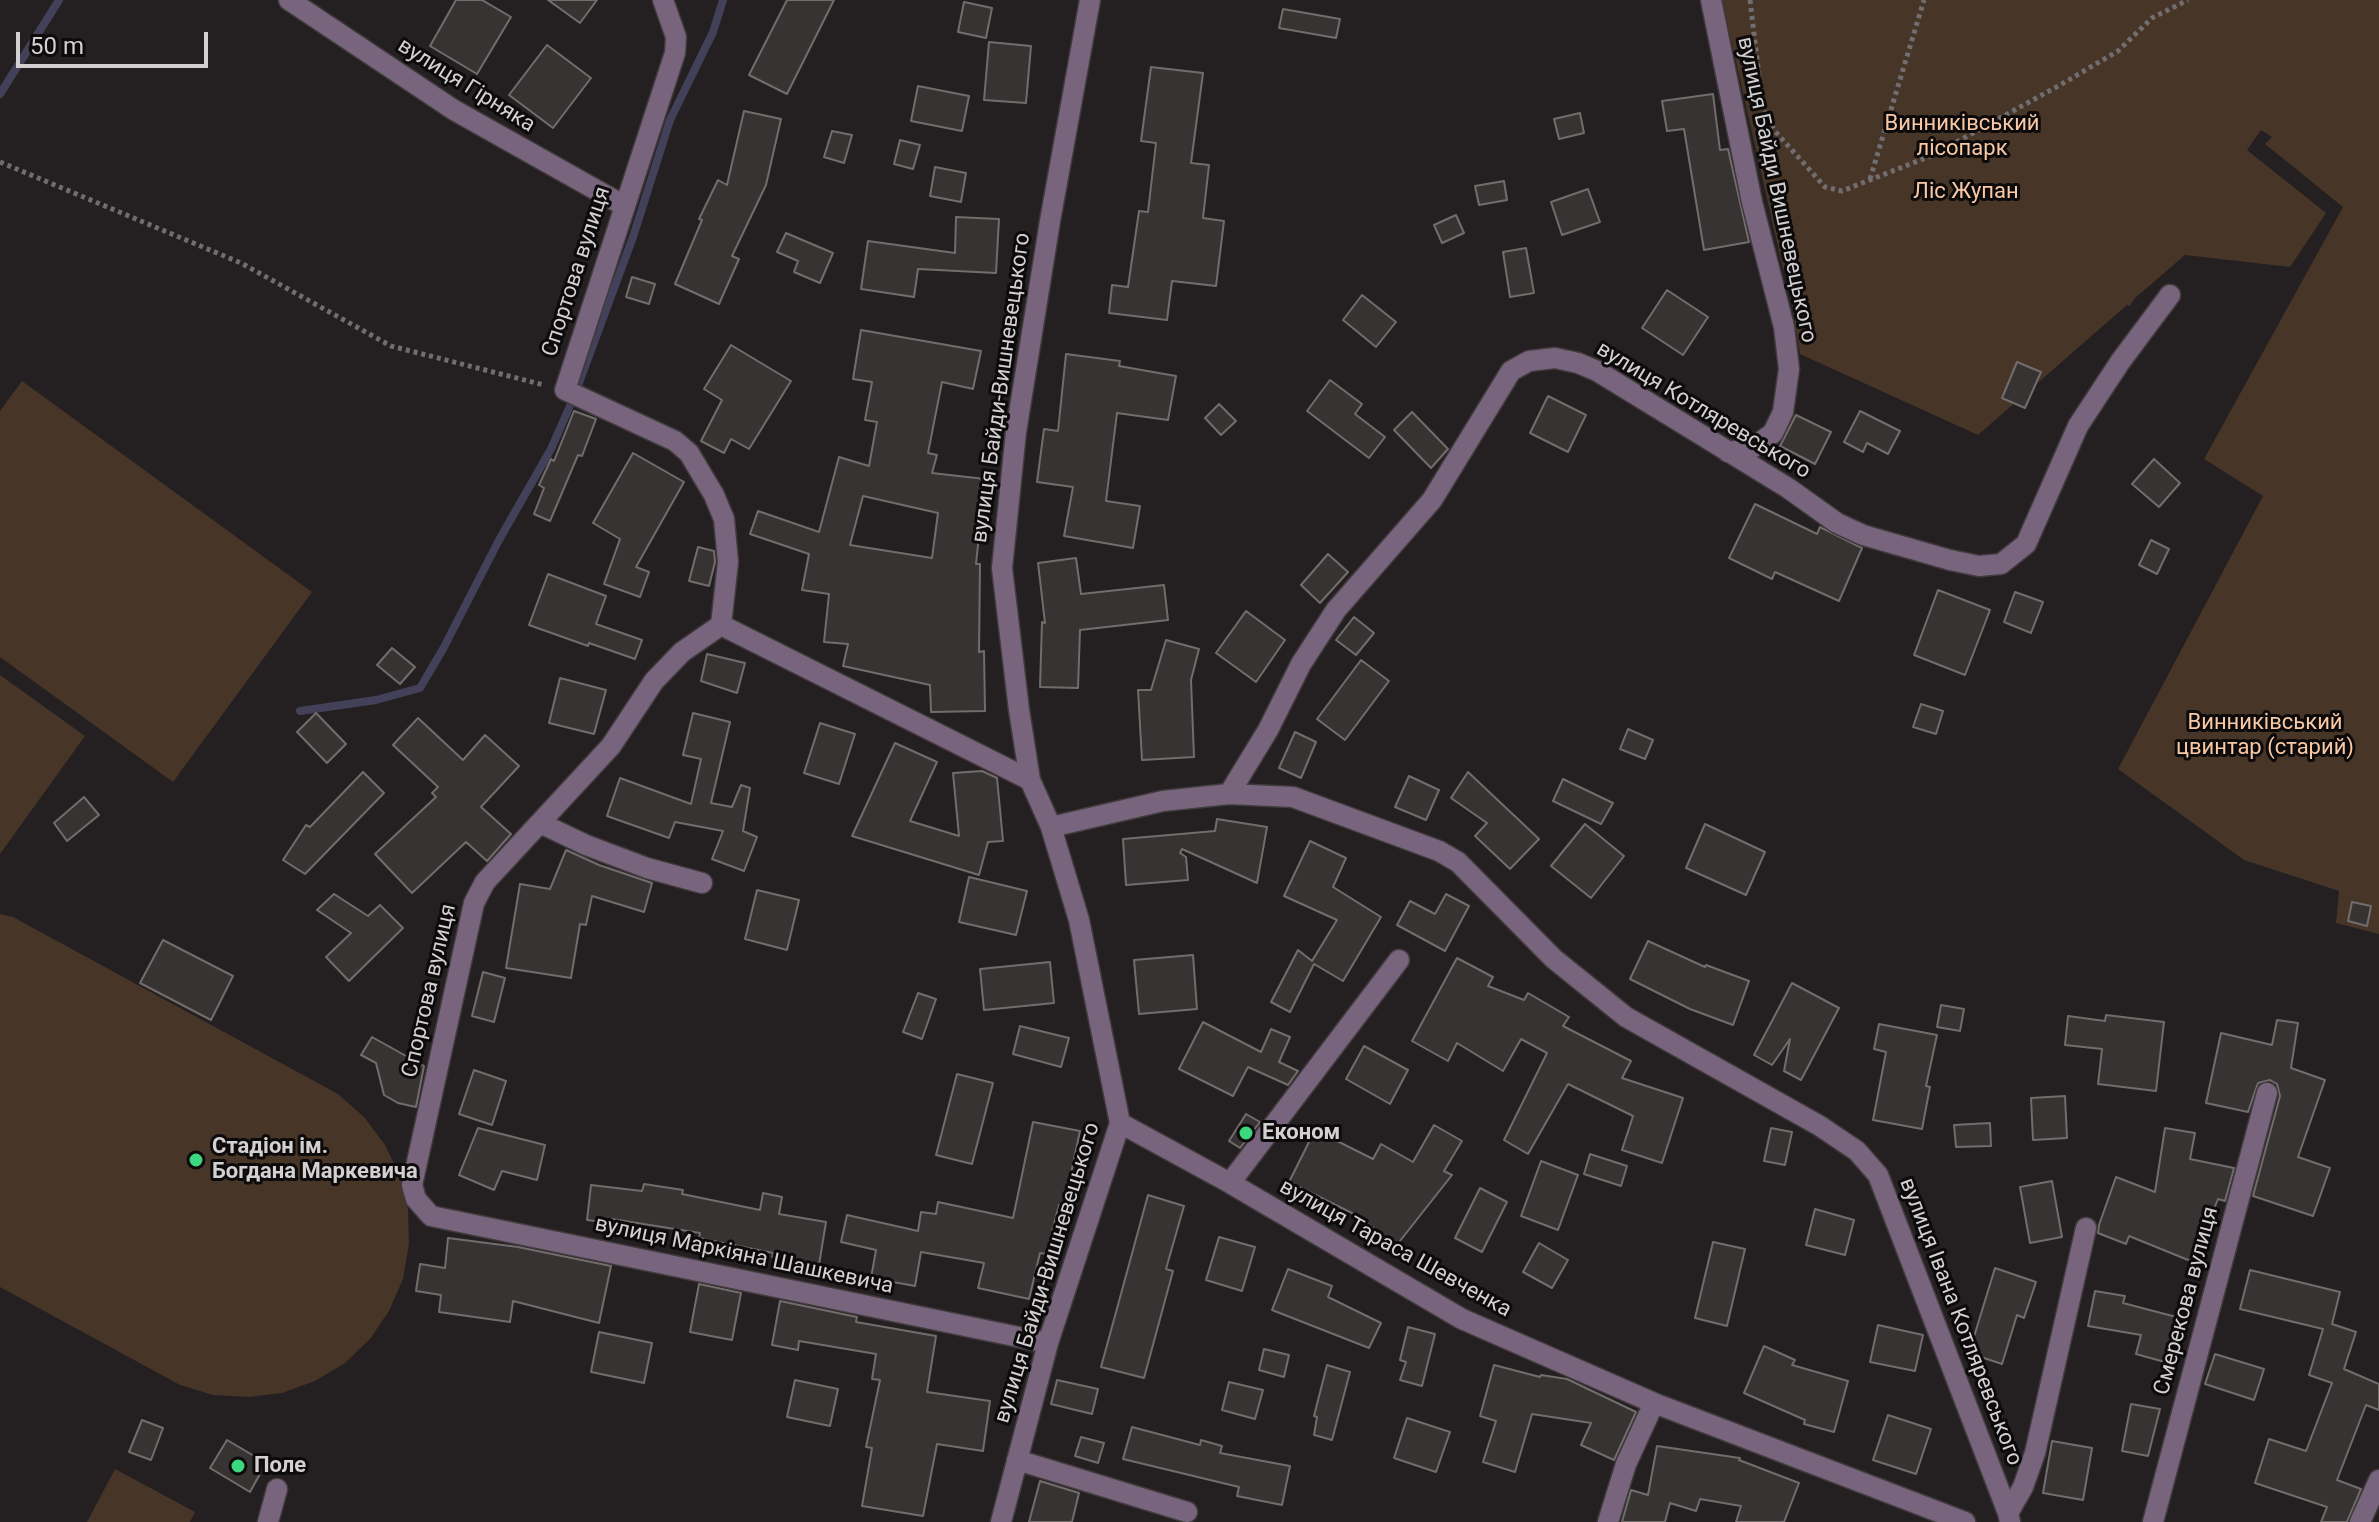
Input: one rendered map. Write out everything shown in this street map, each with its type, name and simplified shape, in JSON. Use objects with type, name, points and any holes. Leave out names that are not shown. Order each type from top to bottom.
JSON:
[{"type":"street","name":"вулиця Гірняка","points":[[289,0],[454,110],[623,205]]},
{"type":"street","name":"Спортова вулиця","points":[[431,1216],[416,1199],[412,1185],[469,917],[485,882],[611,746],[654,681],[682,652],[721,625],[728,562],[724,519],[714,495],[689,453],[675,441],[565,390],[675,53],[676,37],[663,0]]},
{"type":"street","name":"вулиця Байди-Вишневецького","points":[[1001,1522],[1048,1343],[1120,1123],[1079,920],[1051,827],[1030,780],[1002,568],[1016,432],[1090,0]]},
{"type":"street","name":"вулиця Байди Вишневецького","points":[[1711,0],[1752,202],[1784,327],[1789,369],[1783,412],[1773,433],[1752,448],[1728,452]]},
{"type":"street","name":"вулиця Котляревського","points":[[1229,794],[1268,730],[1301,664],[1336,610],[1432,500],[1511,371],[1529,361],[1555,358],[1578,363],[1620,384],[1788,488],[1837,523],[1863,535],[1950,560],[1979,566],[2001,564],[2026,544],[2078,426],[2120,362],[2170,295]]},
{"type":"street","points":[[721,625],[1030,780]]},
{"type":"street","name":"вулиця Івана Котляревського","points":[[1051,827],[1163,801],[1229,794],[1293,797],[1439,851],[1458,862],[1554,959],[1626,1017],[1820,1126],[1857,1151],[1878,1175],[2009,1517]]},
{"type":"street","points":[[540,823],[647,868],[702,883]]},
{"type":"street","points":[[1230,1183],[1399,960]]},
{"type":"street","name":"Смерекова вулиця","points":[[2153,1522],[2267,1093]]},
{"type":"street","name":"вулиця Тараса Шевченка","points":[[1120,1123],[1230,1183],[1462,1319],[1654,1403],[1965,1522]]},
{"type":"street","name":"вулиця Маркіяна Шашкевича","points":[[431,1216],[1048,1343]]},
{"type":"street","points":[[2009,1517],[2035,1453],[2086,1228]]},
{"type":"street","points":[[1608,1522],[1626,1464],[1654,1403]]},
{"type":"street","points":[[1017,1460],[1187,1512]]},
{"type":"street","points":[[2360,1522],[2379,1480]]},
{"type":"street","points":[[268,1522],[277,1489]]},
{"type":"path","points":[[1750,0],[1763,109],[1774,130],[1825,187],[1842,191],[1933,155],[2060,85],[2118,51],[2152,18],[2188,0]]},
{"type":"path","points":[[1869,180],[1924,0]]},
{"type":"path","points":[[0,162],[241,263],[391,346],[565,390]]},
{"type":"green space","points":[[1722,0],[2379,0],[2379,934],[2336,923],[2339,891],[2244,860],[2118,769],[2263,496],[2204,459],[2343,207],[2265,144],[2272,137],[2261,130],[2247,150],[2326,213],[2290,267],[2185,255],[1978,435],[1800,354],[1786,269],[1783,269]]},
{"type":"green space","points":[[22,381],[312,592],[173,782],[0,657],[0,411]]},
{"type":"green space","points":[[0,675],[85,736],[0,854]]},
{"type":"green space","name":"Стадіон ім. Богдана Маркевича","points":[[0,914],[13,917],[338,1094],[364,1117],[385,1145],[400,1176],[408,1210],[409,1244],[403,1279],[389,1311],[370,1339],[345,1363],[315,1381],[282,1393],[248,1397],[213,1395],[180,1385],[0,1287]]},
{"type":"green space","points":[[115,1469],[195,1512],[190,1522],[87,1522]]},
{"type":"building","points":[[456,0],[482,0],[511,17],[477,74],[430,46]]},
{"type":"building","points":[[548,0],[597,0],[580,23]]},
{"type":"building","points":[[787,0],[834,0],[787,94],[749,75]]},
{"type":"building","points":[[964,2],[992,8],[986,38],[958,32]]},
{"type":"building","points":[[1283,9],[1340,19],[1336,38],[1279,28]]},
{"type":"building","points":[[989,42],[1031,46],[1026,103],[984,100]]},
{"type":"building","points":[[547,45],[591,78],[553,128],[509,95]]},
{"type":"building","points":[[1151,67],[1203,73],[1191,163],[1209,165],[1203,218],[1224,221],[1216,286],[1172,281],[1167,320],[1109,313],[1112,285],[1128,287],[1139,211],[1148,212],[1156,143],[1141,141]]},
{"type":"building","points":[[918,86],[969,96],[962,131],[911,121]]},
{"type":"building","points":[[1713,94],[1720,150],[1728,149],[1749,242],[1704,250],[1684,129],[1667,131],[1662,101]]},
{"type":"building","points":[[744,111],[781,119],[766,185],[732,256],[739,259],[719,304],[675,284],[702,220],[699,219],[718,180],[727,185]]},
{"type":"building","points":[[1580,113],[1584,133],[1559,139],[1554,119]]},
{"type":"building","points":[[832,131],[852,135],[844,163],[824,157]]},
{"type":"building","points":[[900,140],[920,145],[913,169],[894,164]]},
{"type":"building","points":[[935,167],[966,173],[961,202],[930,196]]},
{"type":"building","points":[[1504,181],[1507,200],[1479,205],[1475,186]]},
{"type":"building","points":[[1588,189],[1600,222],[1562,235],[1551,202]]},
{"type":"building","points":[[1456,215],[1464,233],[1442,243],[1434,225]]},
{"type":"building","points":[[956,217],[999,219],[996,273],[918,269],[914,297],[861,289],[868,241],[955,253]]},
{"type":"building","points":[[786,233],[833,253],[820,283],[794,272],[798,261],[777,252]]},
{"type":"building","points":[[1526,248],[1534,293],[1510,297],[1503,252]]},
{"type":"building","points":[[632,277],[655,284],[649,304],[626,297]]},
{"type":"building","points":[[1667,290],[1708,317],[1683,355],[1642,328]]},
{"type":"building","points":[[1362,295],[1396,322],[1376,347],[1343,320]]},
{"type":"building","points":[[861,330],[981,351],[973,389],[942,382],[928,453],[937,455],[932,473],[985,479],[976,564],[980,564],[979,652],[984,651],[985,711],[931,712],[930,685],[843,666],[848,644],[824,642],[829,594],[802,590],[809,554],[750,534],[758,511],[819,532],[839,457],[869,466],[877,422],[865,420],[872,382],[853,379]],"holes":[[[863,496],[938,513],[932,558],[850,545]]]},
{"type":"building","points":[[731,345],[791,381],[749,449],[731,439],[724,453],[701,441],[722,400],[704,389]]},
{"type":"building","points":[[1066,354],[1120,361],[1119,366],[1176,376],[1168,420],[1117,413],[1106,501],[1140,506],[1133,548],[1064,536],[1073,487],[1037,482],[1044,429],[1058,431]]},
{"type":"building","points":[[2017,362],[2041,372],[2025,408],[2002,398]]},
{"type":"building","points":[[1330,380],[1362,404],[1355,414],[1385,437],[1369,458],[1307,411]]},
{"type":"building","points":[[1548,396],[1586,415],[1568,452],[1530,433]]},
{"type":"building","points":[[1219,404],[1236,421],[1221,435],[1205,418]]},
{"type":"building","points":[[574,411],[596,419],[582,456],[578,455],[550,521],[534,514],[544,488],[539,485],[551,459],[554,461]]},
{"type":"building","points":[[1860,411],[1900,431],[1888,454],[1867,443],[1863,452],[1844,442]]},
{"type":"building","points":[[1412,412],[1448,449],[1431,468],[1394,430]]},
{"type":"building","points":[[1796,415],[1831,432],[1815,464],[1780,446]]},
{"type":"building","points":[[633,453],[684,482],[636,567],[649,572],[640,597],[604,584],[620,539],[593,523]]},
{"type":"building","points":[[2154,459],[2180,483],[2159,507],[2132,484]]},
{"type":"building","points":[[1755,504],[1817,534],[1820,527],[1862,548],[1839,601],[1775,572],[1772,579],[1729,558]]},
{"type":"building","points":[[2151,540],[2169,549],[2157,574],[2139,565]]},
{"type":"building","points":[[698,547],[714,551],[715,562],[709,586],[689,581]]},
{"type":"building","points":[[1328,554],[1348,572],[1320,603],[1301,585]]},
{"type":"building","points":[[1076,558],[1081,594],[1164,585],[1168,620],[1080,630],[1078,688],[1040,687],[1042,622],[1045,623],[1038,563]]},
{"type":"building","points":[[548,574],[606,596],[596,624],[642,640],[635,659],[529,625]]},
{"type":"building","points":[[1938,590],[1990,610],[1965,675],[1914,655]]},
{"type":"building","points":[[2015,592],[2043,602],[2031,633],[2004,622]]},
{"type":"building","points":[[1246,611],[1285,640],[1256,682],[1216,653]]},
{"type":"building","points":[[1354,617],[1374,633],[1356,655],[1336,640]]},
{"type":"building","points":[[1166,640],[1199,649],[1191,680],[1194,757],[1142,760],[1138,690],[1151,690]]},
{"type":"building","points":[[392,648],[415,667],[400,684],[377,665]]},
{"type":"building","points":[[707,654],[745,663],[737,693],[701,681]]},
{"type":"building","points":[[1361,660],[1389,681],[1345,740],[1317,719]]},
{"type":"building","points":[[560,678],[606,690],[594,734],[549,723]]},
{"type":"building","points":[[1921,704],[1943,711],[1936,734],[1913,727]]},
{"type":"building","points":[[316,713],[346,744],[327,763],[297,732]]},
{"type":"building","points":[[693,713],[730,722],[711,803],[732,807],[741,785],[750,788],[743,831],[757,837],[744,871],[712,859],[723,831],[675,822],[669,838],[607,816],[620,778],[691,804],[701,759],[683,755]]},
{"type":"building","points":[[418,718],[463,760],[485,735],[519,766],[481,807],[511,834],[487,861],[466,842],[412,893],[375,854],[436,797],[432,793],[438,787],[393,745]]},
{"type":"building","points":[[820,723],[855,734],[839,784],[804,773]]},
{"type":"building","points":[[1628,729],[1653,740],[1645,759],[1620,749]]},
{"type":"building","points":[[1295,732],[1316,742],[1301,778],[1279,768]]},
{"type":"building","points":[[895,743],[937,762],[910,821],[959,836],[953,773],[982,771],[997,778],[1003,841],[988,842],[979,875],[852,836]]},
{"type":"building","points":[[363,772],[384,793],[305,874],[283,860],[306,825],[310,827]]},
{"type":"building","points":[[1468,772],[1539,839],[1510,869],[1475,836],[1487,823],[1451,798]]},
{"type":"building","points":[[1409,776],[1439,790],[1426,820],[1395,807]]},
{"type":"building","points":[[1563,779],[1613,803],[1601,824],[1553,801]]},
{"type":"building","points":[[84,797],[99,815],[67,841],[54,823]]},
{"type":"building","points":[[1217,819],[1267,827],[1257,883],[1182,849],[1180,853],[1186,857],[1188,880],[1126,885],[1123,839],[1215,831]]},
{"type":"building","points":[[1585,824],[1624,856],[1591,898],[1551,866]]},
{"type":"building","points":[[1705,824],[1765,852],[1746,895],[1686,868]]},
{"type":"building","points":[[1310,841],[1346,858],[1333,887],[1381,917],[1343,981],[1314,964],[1290,1012],[1271,1002],[1298,950],[1312,961],[1337,920],[1284,896]]},
{"type":"building","points":[[566,850],[652,883],[644,912],[592,896],[586,925],[580,924],[571,978],[506,968],[520,884],[550,889]]},
{"type":"building","points":[[969,877],[1027,891],[1016,935],[959,922]]},
{"type":"building","points":[[757,890],[799,900],[787,950],[745,939]]},
{"type":"building","points":[[334,894],[368,916],[380,905],[403,928],[349,981],[326,957],[351,933],[317,910]]},
{"type":"building","points":[[1446,894],[1469,906],[1445,951],[1397,925],[1410,901],[1435,914]]},
{"type":"building","points":[[2352,902],[2371,906],[2367,926],[2348,921]]},
{"type":"building","points":[[163,940],[233,976],[211,1020],[140,983]]},
{"type":"building","points":[[1648,941],[1705,967],[1749,981],[1733,1025],[1690,1009],[1630,979]]},
{"type":"building","points":[[1193,955],[1197,1009],[1139,1014],[1134,960]]},
{"type":"building","points":[[1457,958],[1493,977],[1488,986],[1524,1000],[1528,993],[1569,1017],[1563,1026],[1631,1061],[1622,1078],[1683,1098],[1662,1163],[1622,1150],[1633,1116],[1568,1084],[1528,1154],[1504,1140],[1547,1053],[1521,1039],[1503,1071],[1457,1043],[1448,1061],[1412,1041]]},
{"type":"building","points":[[1050,962],[1054,1003],[984,1010],[980,969]]},
{"type":"building","points":[[483,972],[505,978],[494,1022],[472,1016]]},
{"type":"building","points":[[1792,983],[1839,1008],[1801,1080],[1784,1071],[1790,1039],[1772,1065],[1754,1055]]},
{"type":"building","points":[[918,993],[936,999],[922,1039],[903,1032]]},
{"type":"building","points":[[1941,1005],[1964,1009],[1960,1031],[1937,1027]]},
{"type":"building","points":[[2106,1015],[2164,1022],[2156,1091],[2098,1084],[2102,1049],[2065,1045],[2068,1016],[2105,1021]]},
{"type":"building","points":[[2277,1020],[2298,1023],[2291,1068],[2325,1080],[2298,1157],[2330,1168],[2313,1216],[2253,1196],[2280,1096],[2277,1084],[2270,1080],[2258,1083],[2248,1112],[2206,1103],[2221,1033],[2272,1045]]},
{"type":"building","points":[[1203,1022],[1261,1052],[1271,1029],[1290,1037],[1279,1062],[1298,1071],[1288,1085],[1248,1067],[1233,1096],[1179,1069]]},
{"type":"building","points":[[1879,1024],[1937,1035],[1926,1086],[1930,1087],[1922,1129],[1873,1120],[1886,1052],[1874,1049]]},
{"type":"building","points":[[1020,1026],[1069,1038],[1061,1067],[1013,1054]]},
{"type":"building","points":[[372,1037],[424,1066],[416,1107],[398,1103],[384,1095],[376,1063],[361,1055]]},
{"type":"building","points":[[1364,1046],[1408,1070],[1390,1104],[1346,1079]]},
{"type":"building","points":[[474,1070],[506,1081],[492,1125],[459,1114]]},
{"type":"building","points":[[957,1074],[993,1083],[972,1164],[936,1155]]},
{"type":"building","points":[[2065,1096],[2067,1138],[2033,1140],[2031,1098]]},
{"type":"building","name":"Економ","points":[[1246,1114],[1260,1122],[1240,1148],[1229,1141]]},
{"type":"building","points":[[1033,1122],[1080,1131],[1064,1206],[1059,1205],[1046,1254],[1040,1253],[1029,1299],[978,1288],[984,1263],[921,1252],[915,1286],[871,1278],[876,1250],[841,1242],[847,1215],[918,1231],[921,1212],[936,1214],[938,1202],[1013,1218]]},
{"type":"building","points":[[1990,1123],[1991,1146],[1956,1147],[1954,1125]]},
{"type":"building","points":[[1434,1125],[1462,1141],[1444,1171],[1452,1175],[1396,1246],[1358,1216],[1289,1182],[1315,1130],[1373,1159],[1381,1144],[1413,1162]]},
{"type":"building","points":[[478,1128],[545,1145],[537,1180],[502,1171],[494,1190],[459,1175]]},
{"type":"building","points":[[1771,1128],[1792,1132],[1785,1165],[1764,1161]]},
{"type":"building","points":[[2165,1128],[2195,1133],[2190,1159],[2234,1168],[2225,1201],[2218,1199],[2193,1262],[2129,1236],[2126,1244],[2098,1233],[2116,1177],[2155,1192]]},
{"type":"building","points":[[1590,1154],[1627,1166],[1621,1186],[1584,1174]]},
{"type":"building","points":[[1541,1161],[1578,1175],[1558,1230],[1521,1216]]},
{"type":"building","points":[[2052,1181],[2062,1237],[2030,1243],[2020,1187]]},
{"type":"building","points":[[644,1184],[683,1190],[682,1194],[760,1210],[763,1193],[782,1197],[779,1214],[826,1222],[819,1265],[772,1257],[773,1253],[699,1238],[700,1233],[612,1219],[611,1223],[587,1220],[591,1185],[642,1191]]},
{"type":"building","points":[[1480,1188],[1507,1202],[1482,1252],[1455,1238]]},
{"type":"building","points":[[1148,1195],[1184,1206],[1166,1269],[1173,1271],[1144,1378],[1101,1367]]},
{"type":"building","points":[[1815,1209],[1854,1220],[1845,1255],[1806,1245]]},
{"type":"building","points":[[1219,1237],[1255,1247],[1242,1291],[1206,1280]]},
{"type":"building","points":[[448,1238],[518,1247],[611,1266],[599,1323],[513,1301],[510,1322],[439,1312],[441,1295],[416,1291],[420,1264],[445,1268]]},
{"type":"building","points":[[1713,1242],[1745,1249],[1727,1326],[1695,1318]]},
{"type":"building","points":[[1539,1243],[1568,1260],[1552,1288],[1523,1272]]},
{"type":"building","points":[[1995,1268],[2036,1282],[2024,1318],[2017,1315],[2002,1364],[1969,1353]]},
{"type":"building","points":[[1288,1269],[1332,1286],[1328,1297],[1381,1323],[1369,1348],[1272,1310]]},
{"type":"building","points":[[2250,1270],[2340,1292],[2332,1324],[2356,1332],[2344,1369],[2379,1384],[2379,1410],[2366,1405],[2337,1480],[2361,1489],[2347,1522],[2321,1522],[2327,1507],[2255,1483],[2269,1439],[2306,1451],[2332,1383],[2309,1375],[2323,1329],[2240,1309]]},
{"type":"building","points":[[699,1284],[741,1293],[732,1340],[690,1332]]},
{"type":"building","points":[[2095,1291],[2125,1296],[2123,1303],[2184,1319],[2172,1364],[2136,1354],[2141,1335],[2088,1326]]},
{"type":"building","points":[[780,1301],[857,1317],[856,1322],[936,1336],[927,1392],[990,1401],[983,1451],[937,1444],[923,1516],[862,1506],[872,1448],[866,1447],[880,1380],[872,1379],[876,1354],[799,1341],[798,1350],[772,1345]]},
{"type":"building","points":[[1878,1325],[1923,1335],[1915,1371],[1870,1362]]},
{"type":"building","points":[[1408,1327],[1435,1334],[1422,1386],[1400,1380],[1406,1362],[1400,1360]]},
{"type":"building","points":[[599,1332],[652,1343],[644,1383],[591,1372]]},
{"type":"building","points":[[1764,1346],[1795,1360],[1792,1365],[1848,1381],[1834,1432],[1804,1424],[1805,1420],[1744,1393]]},
{"type":"building","points":[[1264,1349],[1289,1355],[1284,1377],[1259,1370]]},
{"type":"building","points":[[2215,1354],[2264,1369],[2254,1400],[2205,1384]]},
{"type":"building","points":[[1327,1365],[1350,1372],[1332,1440],[1314,1435],[1317,1417],[1314,1416]]},
{"type":"building","points":[[1494,1365],[1540,1377],[1567,1379],[1636,1412],[1614,1460],[1581,1445],[1591,1423],[1532,1414],[1515,1472],[1483,1462],[1496,1421],[1480,1416]]},
{"type":"building","points":[[795,1380],[838,1389],[830,1426],[787,1417]]},
{"type":"building","points":[[1057,1380],[1098,1389],[1092,1414],[1051,1404]]},
{"type":"building","points":[[1229,1382],[1263,1390],[1255,1419],[1222,1410]]},
{"type":"building","points":[[2131,1404],[2160,1409],[2148,1456],[2122,1451]]},
{"type":"building","points":[[1888,1415],[1931,1429],[1916,1474],[1873,1460]]},
{"type":"building","points":[[1407,1418],[1450,1432],[1436,1472],[1394,1458]]},
{"type":"building","points":[[142,1420],[163,1428],[151,1460],[129,1452]]},
{"type":"building","points":[[1132,1427],[1200,1445],[1201,1440],[1222,1446],[1220,1453],[1290,1466],[1282,1505],[1237,1496],[1239,1487],[1123,1459]]},
{"type":"building","points":[[1081,1437],[1104,1443],[1098,1463],[1075,1456]]},
{"type":"building","name":"Поле","points":[[227,1440],[266,1463],[250,1492],[210,1468]]},
{"type":"building","points":[[2052,1441],[2092,1448],[2083,1500],[2043,1493]]},
{"type":"building","points":[[1657,1446],[1740,1458],[1799,1483],[1784,1522],[1736,1522],[1741,1506],[1700,1499],[1696,1511],[1670,1503],[1665,1522],[1622,1522],[1631,1490],[1648,1495]]},
{"type":"building","points":[[1040,1481],[1079,1493],[1072,1522],[1029,1522]]},
{"type":"waterway","points":[[0,94],[59,0]]},
{"type":"waterway","points":[[300,711],[376,700],[420,688],[551,449],[573,399],[633,237],[670,120],[713,32],[723,0]]},
{"type":"place","name":"Економ","points":[[1246,1133]]},
{"type":"place","name":"Стадіон ім. Богдана Маркевича","points":[[196,1160]]},
{"type":"place","name":"Поле","points":[[238,1466]]},
{"type":"park label","name":"Винниківський лісопарк","points":[[1962,136]]},
{"type":"park label","name":"Ліс Жупан","points":[[1966,192]]},
{"type":"park label","name":"Винниківський цвинтар (старий)","points":[[2265,736]]}]
